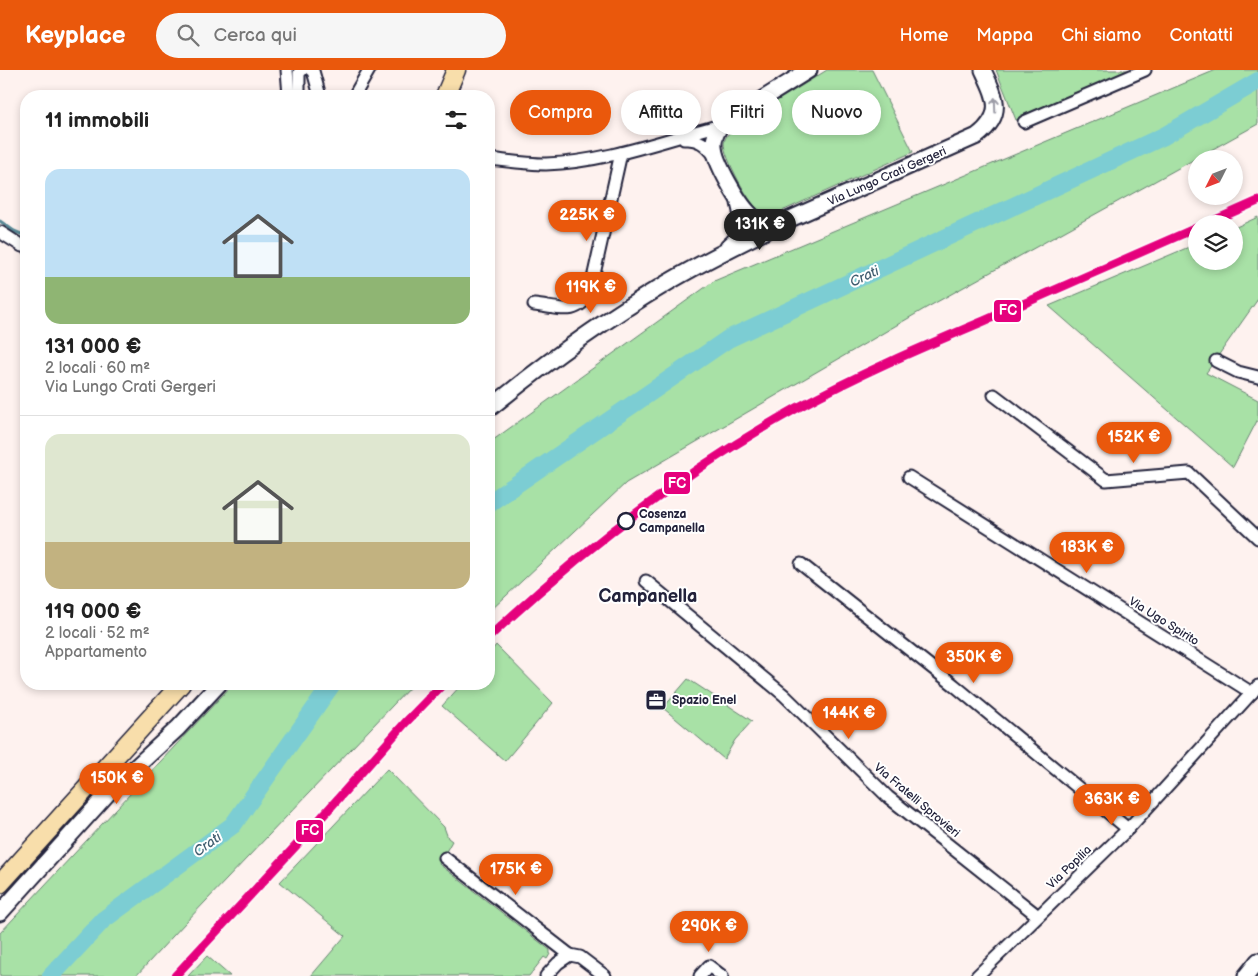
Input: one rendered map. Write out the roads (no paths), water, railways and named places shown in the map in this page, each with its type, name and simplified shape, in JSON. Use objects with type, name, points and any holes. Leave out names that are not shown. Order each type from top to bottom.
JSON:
[{"type":"main road","points":[[448,90],[456,70]]},
{"type":"main road","points":[[0,884],[176,690]]},
{"type":"main road","points":[[0,876],[44,834]]},
{"type":"street","points":[[287,70],[289,90]]},
{"type":"street","points":[[299,90],[299,73],[302,70]]},
{"type":"street","points":[[311,70],[318,90]]},
{"type":"street","points":[[358,90],[370,70]]},
{"type":"street","points":[[777,90],[809,70]]},
{"type":"street","name":"Via Lungo Crati Gergeri","points":[[715,156],[737,198],[750,215],[762,221],[773,223],[790,219],[977,136],[990,124],[997,109],[994,95],[983,70]]},
{"type":"street","points":[[1024,122],[1145,70]]},
{"type":"street","points":[[495,160],[545,164],[599,158],[711,128]]},
{"type":"street","points":[[715,156],[714,146],[716,135]]},
{"type":"street","points":[[675,139],[689,138],[700,140],[708,146],[715,156]]},
{"type":"street","points":[[534,306],[548,306],[568,310],[575,308],[587,298],[590,292],[620,153]]},
{"type":"street","points":[[717,256],[740,235],[743,218],[737,198]]},
{"type":"street","points":[[495,404],[536,371],[619,312],[717,256],[790,219]]},
{"type":"street","points":[[0,232],[20,245]]},
{"type":"street","points":[[1216,361],[1238,372],[1258,377]]},
{"type":"street","points":[[994,395],[1106,480],[1188,473],[1258,538]]},
{"type":"street","name":"Via Ugo Spirito","points":[[909,477],[1255,689]]},
{"type":"street","points":[[801,564],[954,685],[1128,829]]},
{"type":"street","name":"Via Fratelli Sprovieri","points":[[646,581],[784,695],[888,797],[1038,916]]},
{"type":"street","name":"Via Popilia","points":[[977,976],[1128,829],[1255,689]]},
{"type":"street","points":[[0,913],[111,790],[178,728],[213,690]]},
{"type":"street","points":[[445,858],[604,976]]},
{"type":"street","points":[[546,976],[558,963],[575,956]]},
{"type":"street","points":[[1246,976],[1258,961]]},
{"type":"street","points":[[700,976],[709,966],[722,976]]},
{"type":"waterway","name":"Crati","points":[[495,499],[728,339],[1164,136],[1258,81]]},
{"type":"waterway","points":[[0,221],[20,234]]},
{"type":"waterway","name":"Crati","points":[[51,976],[103,920],[233,825],[328,690]]},
{"type":"place","name":"Cosenza Campanella","points":[[626,521]]},
{"type":"place","name":"Spazio Enel","points":[[656,700]]},
{"type":"district","name":"Campanella","points":[[648,596]]}]
